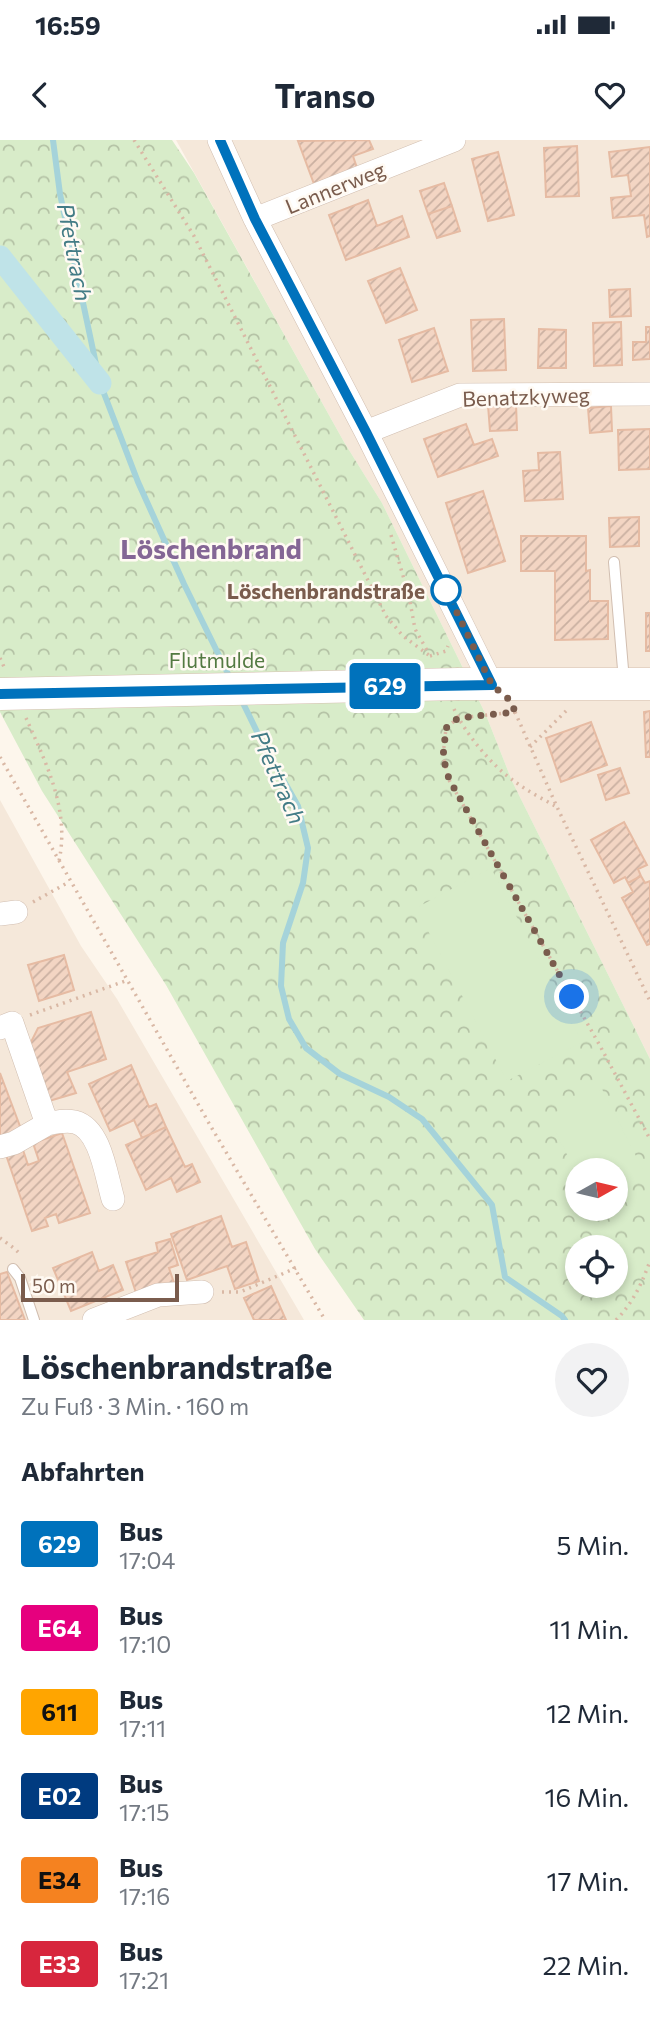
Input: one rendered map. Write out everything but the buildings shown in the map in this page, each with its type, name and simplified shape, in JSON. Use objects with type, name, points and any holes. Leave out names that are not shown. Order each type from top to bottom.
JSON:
[{"type":"main road","points":[[4,685],[637,684]]},
{"type":"street","points":[[219,140],[255,219],[366,432],[492,685]]},
{"type":"street","name":"Lannerweg","points":[[255,219],[454,140]]},
{"type":"street","name":"Benatzkyweg","points":[[366,432],[460,395],[650,394]]},
{"type":"street","points":[[6,1026],[47,1124]]},
{"type":"street","points":[[0,1147],[14,1143],[47,1124],[76,1122],[87,1128],[99,1148],[113,1199]]},
{"type":"street","points":[[94,1320],[158,1295],[202,1292]]},
{"type":"lane","points":[[614,562],[637,684]]},
{"type":"lane","points":[[13,1269],[20,1278],[34,1320]]},
{"type":"path","points":[[134,140],[194,236],[386,616],[403,636],[430,656],[415,629],[409,596],[390,530]]},
{"type":"path","points":[[0,658],[4,685]]},
{"type":"path","points":[[530,747],[593,684]]},
{"type":"path","points":[[492,685],[511,701],[557,807],[650,1002]]},
{"type":"path","points":[[515,712],[458,718],[446,728],[443,757],[449,779],[650,1139]]},
{"type":"path","points":[[24,714],[41,751],[61,808],[63,843],[60,861]]},
{"type":"path","points":[[458,718],[484,752],[512,781],[557,807]]},
{"type":"path","points":[[0,757],[69,881],[325,1320]]},
{"type":"path","points":[[8,913],[69,881]]},
{"type":"path","points":[[6,1026],[34,1013],[128,980]]},
{"type":"path","points":[[616,1320],[628,1308],[650,1261]]},
{"type":"path","points":[[240,1292],[296,1268]]},
{"type":"shaded area","points":[[176,140],[650,140],[650,1059],[512,781],[486,715],[382,503],[344,442]]},
{"type":"shaded area","points":[[0,800],[81,946],[117,999],[304,1320],[0,1320]]},
{"type":"green space","name":"Flutmulde","points":[[0,140],[172,140],[194,173],[344,442],[382,503],[486,715],[512,781],[650,1059],[650,1320],[364,1320],[315,1249],[166,985],[42,791],[0,712]]},
{"type":"green space","points":[[491,868],[582,1042],[507,1081],[416,908]]},
{"type":"green space","points":[[602,1089],[643,1170],[628,1178],[628,1158],[569,1158],[548,1116]]},
{"type":"waterway","name":"Pfettrach","points":[[53,140],[60,194],[100,383],[138,482],[231,680]]},
{"type":"waterway","name":"Flutmulde","points":[[0,257],[100,383]]},
{"type":"waterway","name":"Pfettrach","points":[[241,699],[298,806],[308,848],[303,883],[283,943],[281,986],[289,1019],[306,1048],[340,1074],[389,1097],[422,1119],[492,1205],[505,1277],[565,1320]]},
{"type":"bus line","name":"629","points":[[0,694],[492,685],[366,432],[255,219],[220,140]]},
{"type":"place","name":"Löschenbrandstraße","points":[[446,590]]},
{"type":"district","name":"Löschenbrand","points":[[211,548]]},
{"type":"route","points":[[446,590],[492,685],[511,701],[515,712],[458,718],[446,728],[443,757],[449,779],[572,997]]}]
